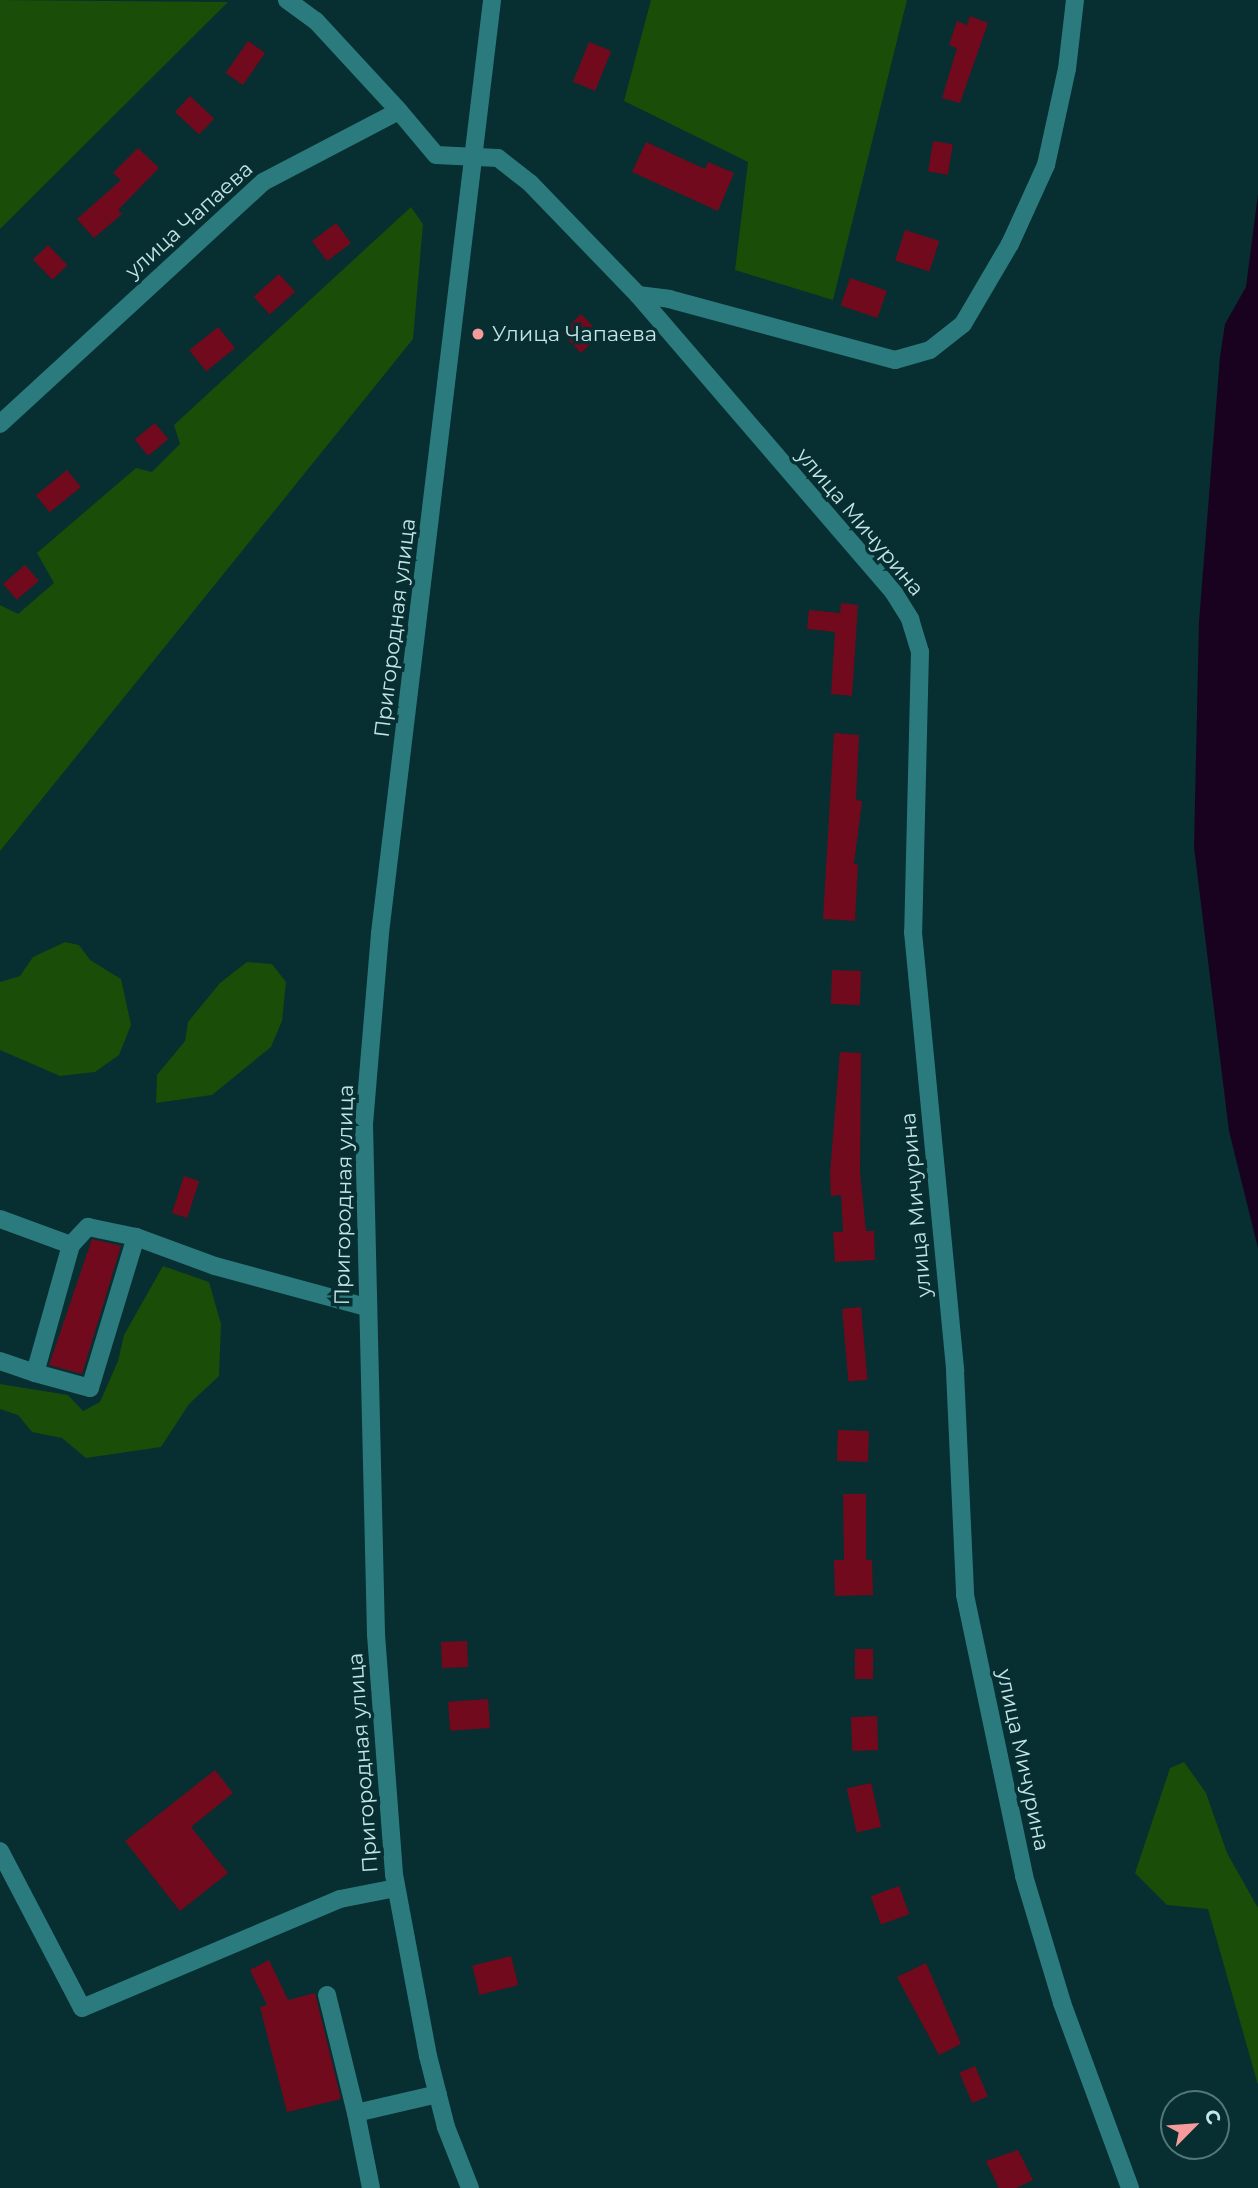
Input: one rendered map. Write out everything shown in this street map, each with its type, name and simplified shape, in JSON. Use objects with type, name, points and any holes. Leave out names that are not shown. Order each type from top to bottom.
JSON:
[{"type":"street","points":[[288,0],[316,21],[436,155],[452,159],[475,155],[492,0]]},
{"type":"street","points":[[638,295],[669,299],[895,360],[930,350],[963,324],[1010,244],[1046,165],[1067,69],[1075,0]]},
{"type":"street","name":"улица Чапаева","points":[[0,424],[263,181],[398,111]]},
{"type":"street","name":"улица Мичурина","points":[[475,155],[498,158],[530,183],[638,295],[894,593],[910,619],[920,652],[913,932],[955,1371],[965,1595],[1024,1876],[1066,2016],[1130,2188]]},
{"type":"street","name":"Пригородная улица","points":[[470,2188],[438,2094],[411,1982],[396,1888],[376,1634],[366,1307],[364,1124],[380,933],[475,155]]},
{"type":"street","points":[[0,1219],[72,1245]]},
{"type":"street","points":[[34,1373],[72,1245],[88,1227],[136,1237],[215,1266],[366,1307]]},
{"type":"street","points":[[0,1361],[90,1388],[136,1237]]},
{"type":"street","points":[[0,1851],[82,2008],[340,1899],[396,1888]]},
{"type":"street","points":[[327,1995],[371,2188]]},
{"type":"street","points":[[356,2113],[438,2094]]},
{"type":"green space","points":[[0,0],[228,2],[0,229]]},
{"type":"green space","points":[[651,0],[907,0],[833,300],[735,270],[748,162],[624,101]]},
{"type":"green space","points":[[411,207],[423,224],[413,339],[0,851],[0,605],[18,614],[54,583],[37,553],[136,468],[152,472],[180,444],[174,425]]},
{"type":"green space","points":[[65,942],[79,945],[90,960],[121,979],[131,1025],[119,1055],[95,1072],[60,1076],[0,1050],[0,982],[20,976],[33,957]]},
{"type":"green space","points":[[247,962],[272,964],[286,982],[282,1021],[271,1047],[212,1095],[156,1103],[157,1075],[185,1041],[188,1022],[220,983]]},
{"type":"green space","points":[[163,1266],[209,1282],[221,1324],[219,1376],[189,1404],[161,1447],[86,1458],[62,1438],[32,1432],[18,1415],[0,1409],[0,1384],[68,1395],[83,1411],[100,1402],[118,1361],[124,1335]]},
{"type":"green space","points":[[1184,1762],[1206,1793],[1227,1853],[1258,1908],[1258,2085],[1208,1909],[1167,1905],[1135,1873],[1170,1768]]},
{"type":"shaded area","points":[[1258,194],[1258,1248],[1229,1131],[1194,847],[1199,622],[1220,357],[1225,324],[1246,287]]},
{"type":"building","points":[[970,16],[988,23],[960,103],[942,98],[957,48],[949,45],[957,21],[967,25]]},
{"type":"building","points":[[248,41],[265,53],[243,85],[226,73]]},
{"type":"building","points":[[589,42],[611,51],[595,91],[573,82]]},
{"type":"building","points":[[190,96],[214,119],[199,135],[175,112]]},
{"type":"building","points":[[933,141],[953,144],[948,175],[928,172]]},
{"type":"building","points":[[646,142],[705,169],[708,162],[734,173],[718,211],[632,172]]},
{"type":"building","points":[[138,148],[159,168],[118,210],[122,214],[94,238],[77,219],[121,180],[113,173]]},
{"type":"building","points":[[336,223],[351,243],[327,261],[312,241]]},
{"type":"building","points":[[905,230],[939,241],[929,272],[895,260]]},
{"type":"building","points":[[48,245],[67,265],[52,280],[33,260]]},
{"type":"building","points":[[279,274],[295,292],[270,315],[254,297]]},
{"type":"building","points":[[850,278],[887,291],[877,318],[841,305]]},
{"type":"building","points":[[581,314],[600,334],[581,353],[562,333]]},
{"type":"building","points":[[218,327],[235,348],[206,371],[189,350]]},
{"type":"building","points":[[155,423],[168,439],[148,456],[135,439]]},
{"type":"building","points":[[67,470],[81,487],[50,512],[36,495]]},
{"type":"building","points":[[25,565],[39,581],[17,600],[3,584]]},
{"type":"building","points":[[841,603],[858,605],[852,696],[831,694],[835,632],[807,629],[809,610],[840,613]]},
{"type":"building","points":[[834,733],[859,735],[856,800],[862,801],[854,864],[858,864],[855,921],[823,919]]},
{"type":"building","points":[[832,970],[861,971],[860,1005],[831,1004]]},
{"type":"building","points":[[840,1052],[861,1053],[860,1172],[866,1231],[874,1231],[875,1260],[835,1262],[833,1232],[843,1232],[841,1195],[831,1196],[830,1173]]},
{"type":"building","points":[[184,1176],[199,1181],[187,1218],[172,1213]]},
{"type":"building","points":[[92,1239],[121,1246],[82,1374],[49,1365]]},
{"type":"building","points":[[861,1307],[867,1380],[848,1381],[842,1309]]},
{"type":"building","points":[[838,1430],[869,1431],[868,1462],[837,1461]]},
{"type":"building","points":[[843,1494],[866,1494],[866,1560],[872,1560],[873,1595],[835,1596],[834,1560],[844,1560]]},
{"type":"building","points":[[467,1641],[468,1667],[442,1668],[441,1642]]},
{"type":"building","points":[[855,1649],[873,1649],[873,1679],[855,1679]]},
{"type":"building","points":[[488,1699],[490,1728],[450,1731],[448,1702]]},
{"type":"building","points":[[877,1716],[878,1750],[852,1751],[851,1717]]},
{"type":"building","points":[[215,1770],[233,1793],[191,1827],[228,1873],[180,1911],[125,1841]]},
{"type":"building","points":[[871,1783],[881,1827],[857,1832],[847,1789]]},
{"type":"building","points":[[899,1886],[909,1914],[881,1924],[871,1896]]},
{"type":"building","points":[[511,1956],[518,1985],[479,1995],[472,1966]]},
{"type":"building","points":[[269,1960],[288,2000],[315,1993],[341,2099],[287,2112],[260,2007],[267,2005],[250,1970]]},
{"type":"building","points":[[926,1963],[961,2044],[939,2055],[897,1977]]},
{"type":"building","points":[[975,2066],[988,2096],[972,2103],[959,2073]]},
{"type":"building","points":[[1018,2150],[1033,2180],[1016,2188],[999,2188],[986,2161]]},
{"type":"place","name":"Улица Чапаева","points":[[478,334]]}]
